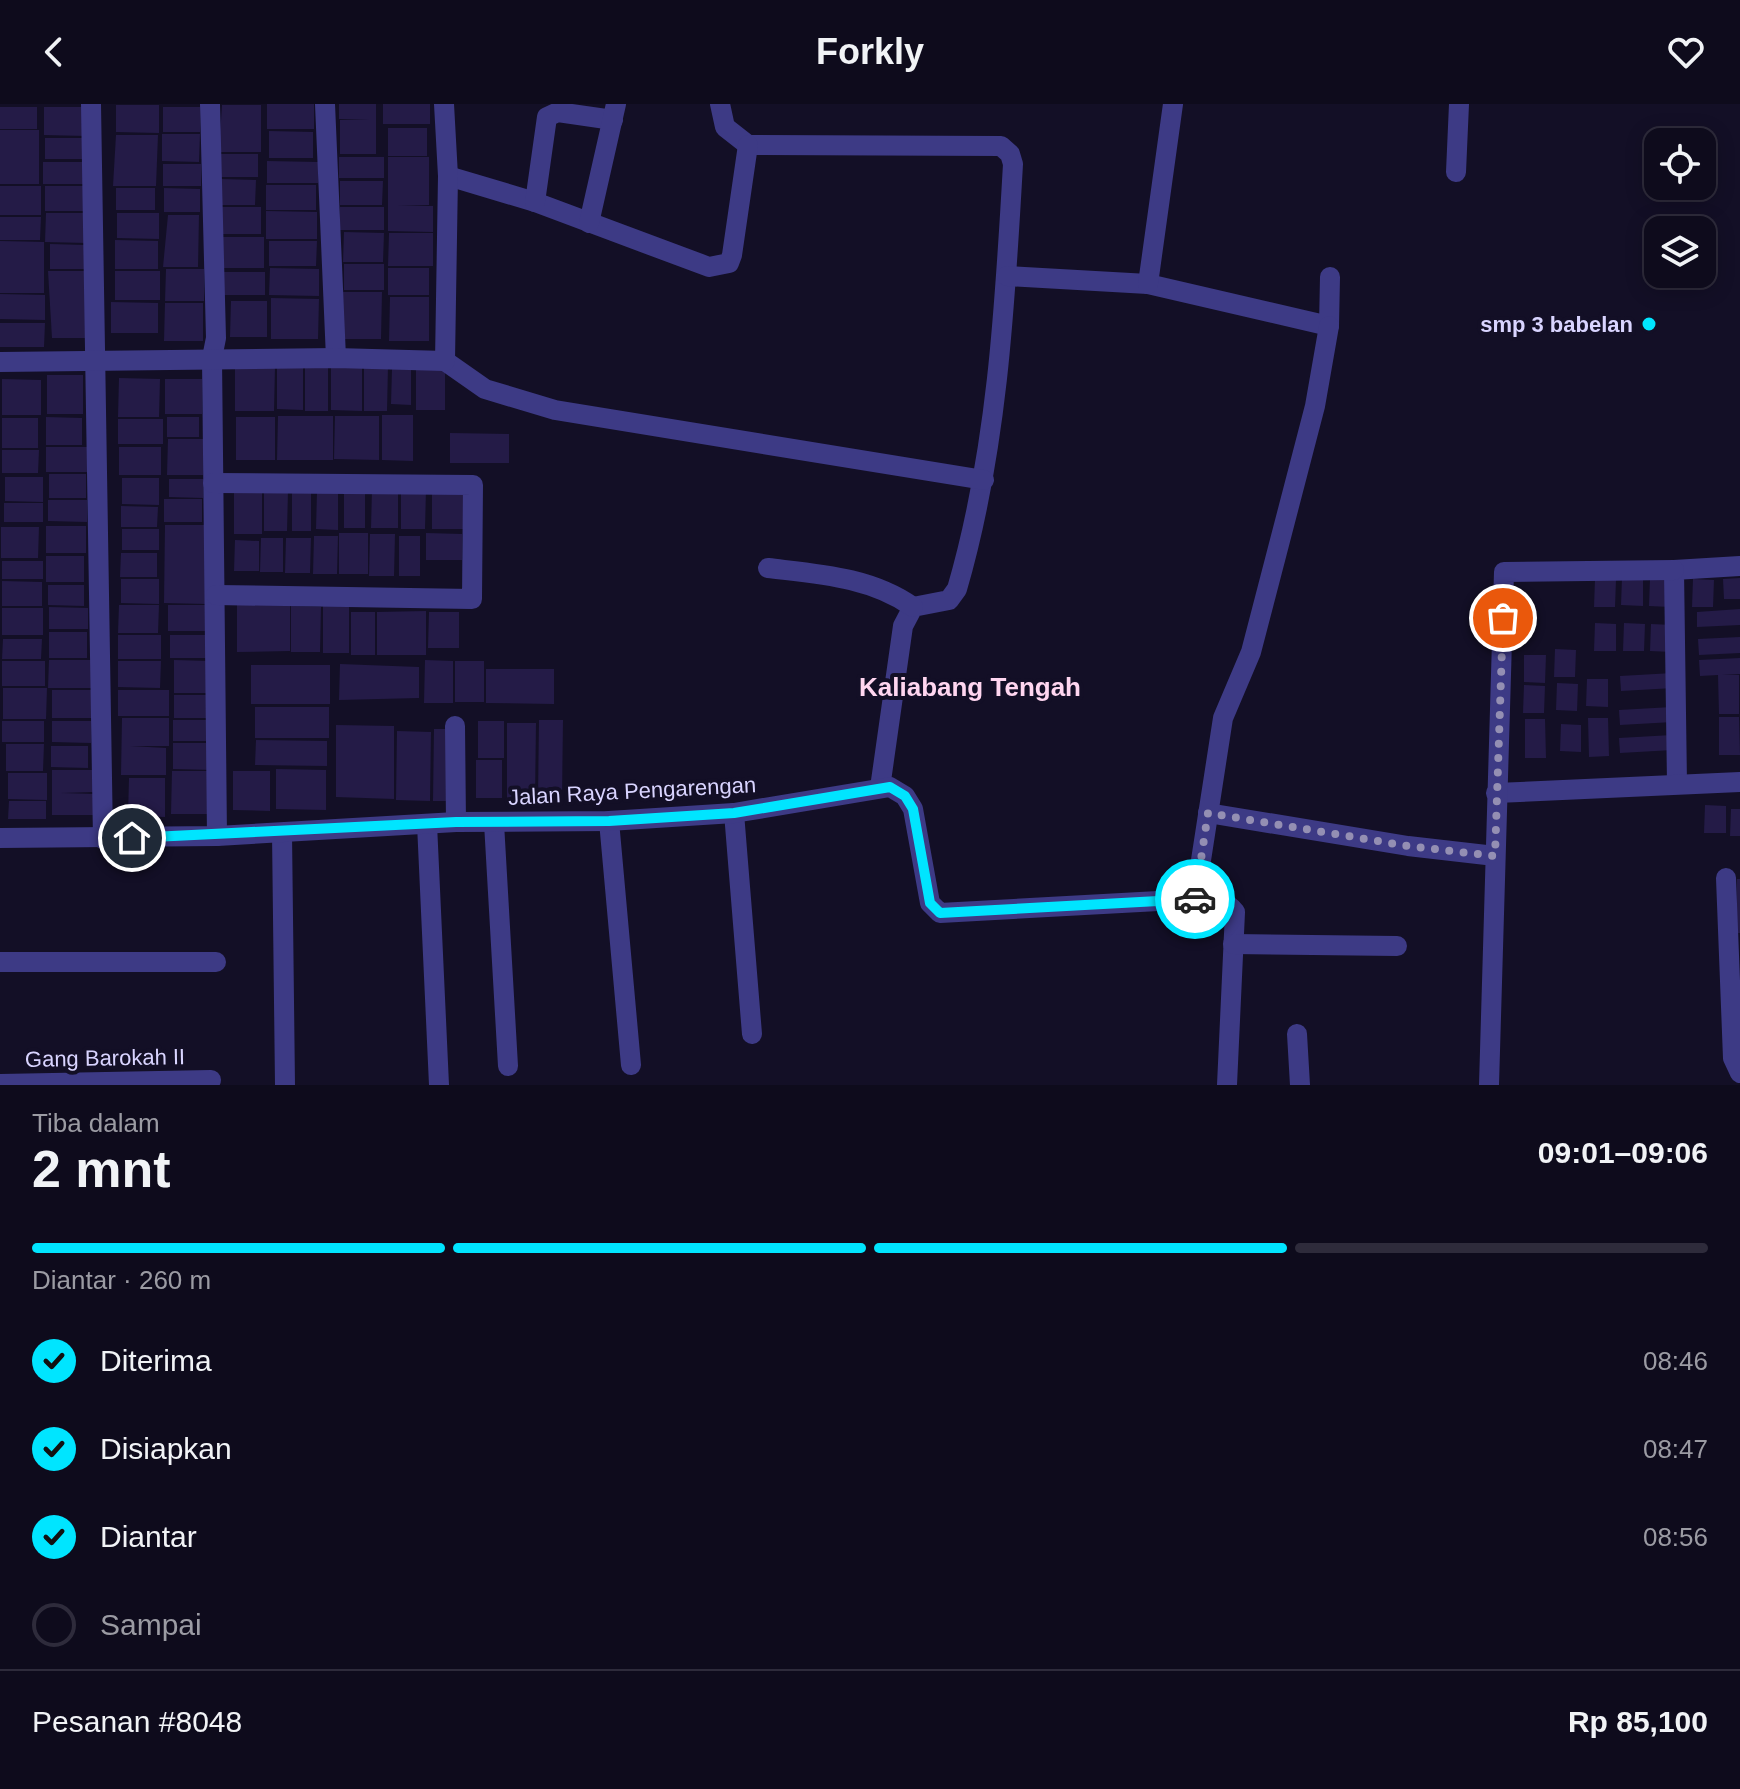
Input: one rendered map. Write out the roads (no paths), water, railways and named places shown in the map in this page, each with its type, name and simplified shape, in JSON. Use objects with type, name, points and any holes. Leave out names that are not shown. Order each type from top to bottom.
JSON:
[{"type":"street","points":[[91,104],[103,839]]},
{"type":"street","points":[[210,104],[216,338],[212,358],[217,836]]},
{"type":"street","points":[[325,104],[336,358]]},
{"type":"street","points":[[444,104],[448,176],[445,361]]},
{"type":"street","points":[[720,104],[725,127],[748,145],[1001,146],[1010,154],[1013,164],[1007,276],[984,480],[957,589],[949,600],[913,607],[884,590],[833,575],[768,568]]},
{"type":"street","points":[[1148,284],[1173,104]]},
{"type":"street","points":[[1456,172],[1459,104]]},
{"type":"street","points":[[535,202],[547,117],[558,112],[614,112],[589,223]]},
{"type":"street","points":[[448,176],[535,202],[709,267],[721,267],[729,263],[732,255],[748,145]]},
{"type":"street","points":[[1007,276],[1148,284],[1329,326]]},
{"type":"street","points":[[1195,899],[1223,718],[1251,652],[1315,406],[1329,326],[1330,277]]},
{"type":"street","points":[[0,362],[212,358],[445,361],[485,389],[555,410],[984,480]]},
{"type":"street","points":[[213,483],[473,485],[472,599],[216,595]]},
{"type":"street","points":[[1489,1085],[1504,572],[1740,566]]},
{"type":"street","points":[[1674,570],[1677,784]]},
{"type":"street","points":[[913,607],[903,626],[880,788],[890,787],[905,796],[913,809],[930,903],[940,913],[1223,900],[1235,912],[1227,1085]]},
{"type":"street","points":[[455,726],[456,822]]},
{"type":"street","points":[[1496,793],[1740,782]]},
{"type":"street","name":"Jalan Raya Pengarengan","points":[[0,838],[217,836],[456,822],[609,821],[734,813],[880,788]]},
{"type":"street","points":[[734,813],[752,1034]]},
{"type":"street","points":[[1208,813],[1408,846],[1495,856]]},
{"type":"street","points":[[609,821],[631,1065]]},
{"type":"street","points":[[494,823],[508,1066]]},
{"type":"street","points":[[427,824],[439,1085]]},
{"type":"street","points":[[282,833],[285,1085]]},
{"type":"street","points":[[1726,878],[1735,956],[1733,1058],[1740,1073]]},
{"type":"street","points":[[1233,944],[1397,946]]},
{"type":"street","points":[[0,962],[216,962]]},
{"type":"street","points":[[1297,1034],[1300,1085]]},
{"type":"street","name":"Gang Barokah II","points":[[0,1084],[211,1080]]},
{"type":"place","name":"smp 3 babelan","points":[[1649,324]]},
{"type":"district","name":"Kaliabang Tengah","points":[[970,687]]}]
